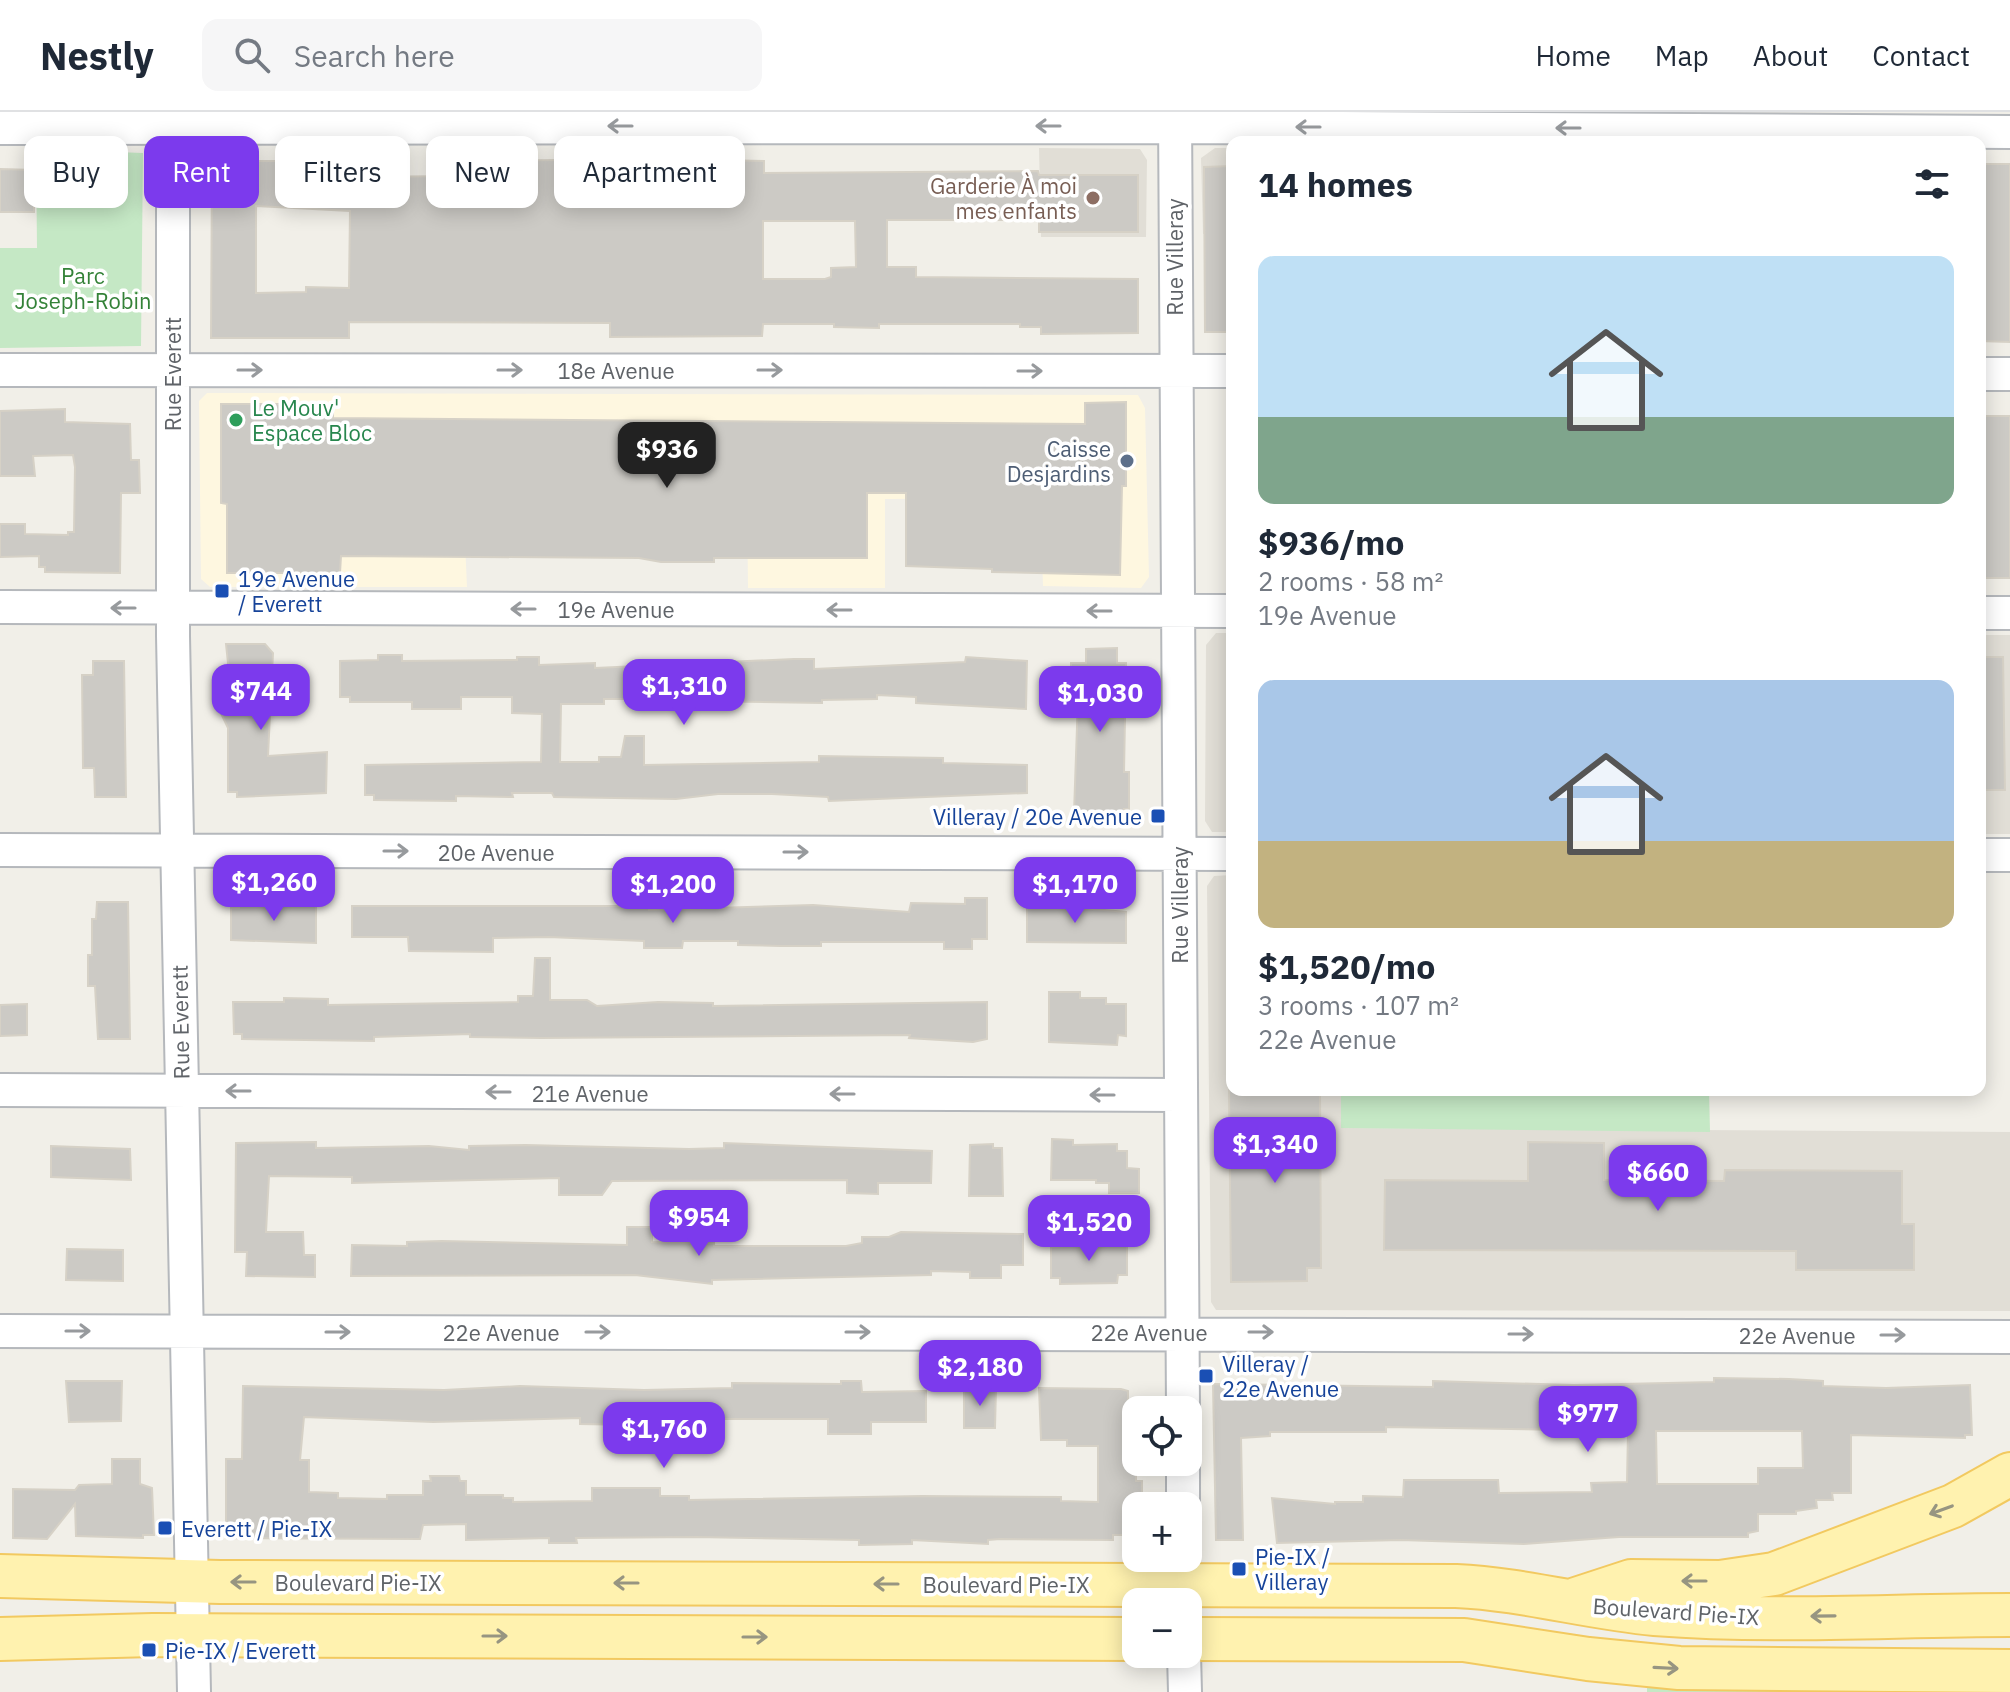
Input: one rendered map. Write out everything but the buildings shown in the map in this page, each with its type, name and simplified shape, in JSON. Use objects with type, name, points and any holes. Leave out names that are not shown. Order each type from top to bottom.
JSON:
[{"type":"main road","points":[[1568,1602],[1631,1581],[1720,1582],[1774,1574],[1953,1506],[2010,1474]]},
{"type":"main road","name":"Boulevard Pie-IX","points":[[0,1576],[192,1582],[1183,1582],[1468,1587],[1696,1616],[2010,1615]]},
{"type":"main road","points":[[0,1639],[193,1636],[1122,1639]]},
{"type":"main road","points":[[1202,1639],[1464,1640],[1588,1659],[1709,1669],[2010,1671]]},
{"type":"main road","points":[[1588,1659],[1624,1692]]},
{"type":"street","points":[[0,128],[173,120],[1175,119],[2010,132]]},
{"type":"street","name":"Rue Villeray","points":[[1175,119],[1174,371],[1183,1396]]},
{"type":"street","name":"Rue Everett","points":[[173,120],[173,608],[194,1692]]},
{"type":"street","name":"18e Avenue","points":[[0,370],[1226,371]]},
{"type":"street","points":[[1986,374],[2010,374]]},
{"type":"street","name":"19e Avenue","points":[[0,607],[1226,611]]},
{"type":"street","points":[[1986,613],[2010,613]]},
{"type":"street","name":"20e Avenue","points":[[0,850],[1226,854]]},
{"type":"street","points":[[1986,855],[2010,855]]},
{"type":"street","name":"21e Avenue","points":[[0,1090],[1180,1095]]},
{"type":"street","name":"22e Avenue","points":[[0,1331],[1183,1332],[2010,1337]]},
{"type":"street","points":[[1184,1668],[1185,1692]]},
{"type":"shaded area","name":"Garderie À moi mes enfants","points":[[1039,148],[1140,149],[1147,160],[1146,237],[1041,237]]},
{"type":"shaded area","points":[[1215,148],[1226,148],[1226,233],[1203,234],[1201,158]]},
{"type":"shaded area","points":[[207,393],[1138,395],[1145,408],[1149,577],[1141,588],[1043,586],[1040,498],[885,499],[885,588],[748,588],[747,495],[463,497],[467,587],[210,587],[201,579],[199,401]]},
{"type":"shaded area","points":[[1216,633],[1226,633],[1226,832],[1212,832],[1205,821],[1206,645]]},
{"type":"shaded area","points":[[1986,635],[2010,635],[2010,834],[1986,834]]},
{"type":"shaded area","points":[[1226,875],[1226,1096],[1341,1096],[1342,1128],[2010,1132],[2010,1311],[1216,1310],[1211,1302],[1207,886],[1214,876]]},
{"type":"green space","name":"Parc Joseph-Robin","points":[[128,152],[143,153],[141,346],[0,348],[0,248],[37,248],[37,208],[128,208]]},
{"type":"green space","points":[[1341,1096],[1709,1096],[1710,1132],[1341,1128]]},
{"type":"green space","points":[[1647,1686],[1981,1692],[1647,1692]]},
{"type":"place","name":"Garderie À moi mes enfants","points":[[1093,198]]},
{"type":"place","name":"Le Mouv' Espace Bloc","points":[[236,420]]},
{"type":"place","name":"Caisse Desjardins","points":[[1127,461]]},
{"type":"place","name":"19e Avenue / Everett","points":[[222,591]]},
{"type":"place","name":"Villeray / 20e Avenue","points":[[1158,816]]},
{"type":"place","name":"Villeray / 22e Avenue","points":[[1206,1376]]},
{"type":"place","name":"Everett / Pie-IX","points":[[165,1528]]},
{"type":"place","name":"Pie-IX / Villeray","points":[[1239,1569]]},
{"type":"place","name":"Pie-IX / Everett","points":[[149,1650]]}]
